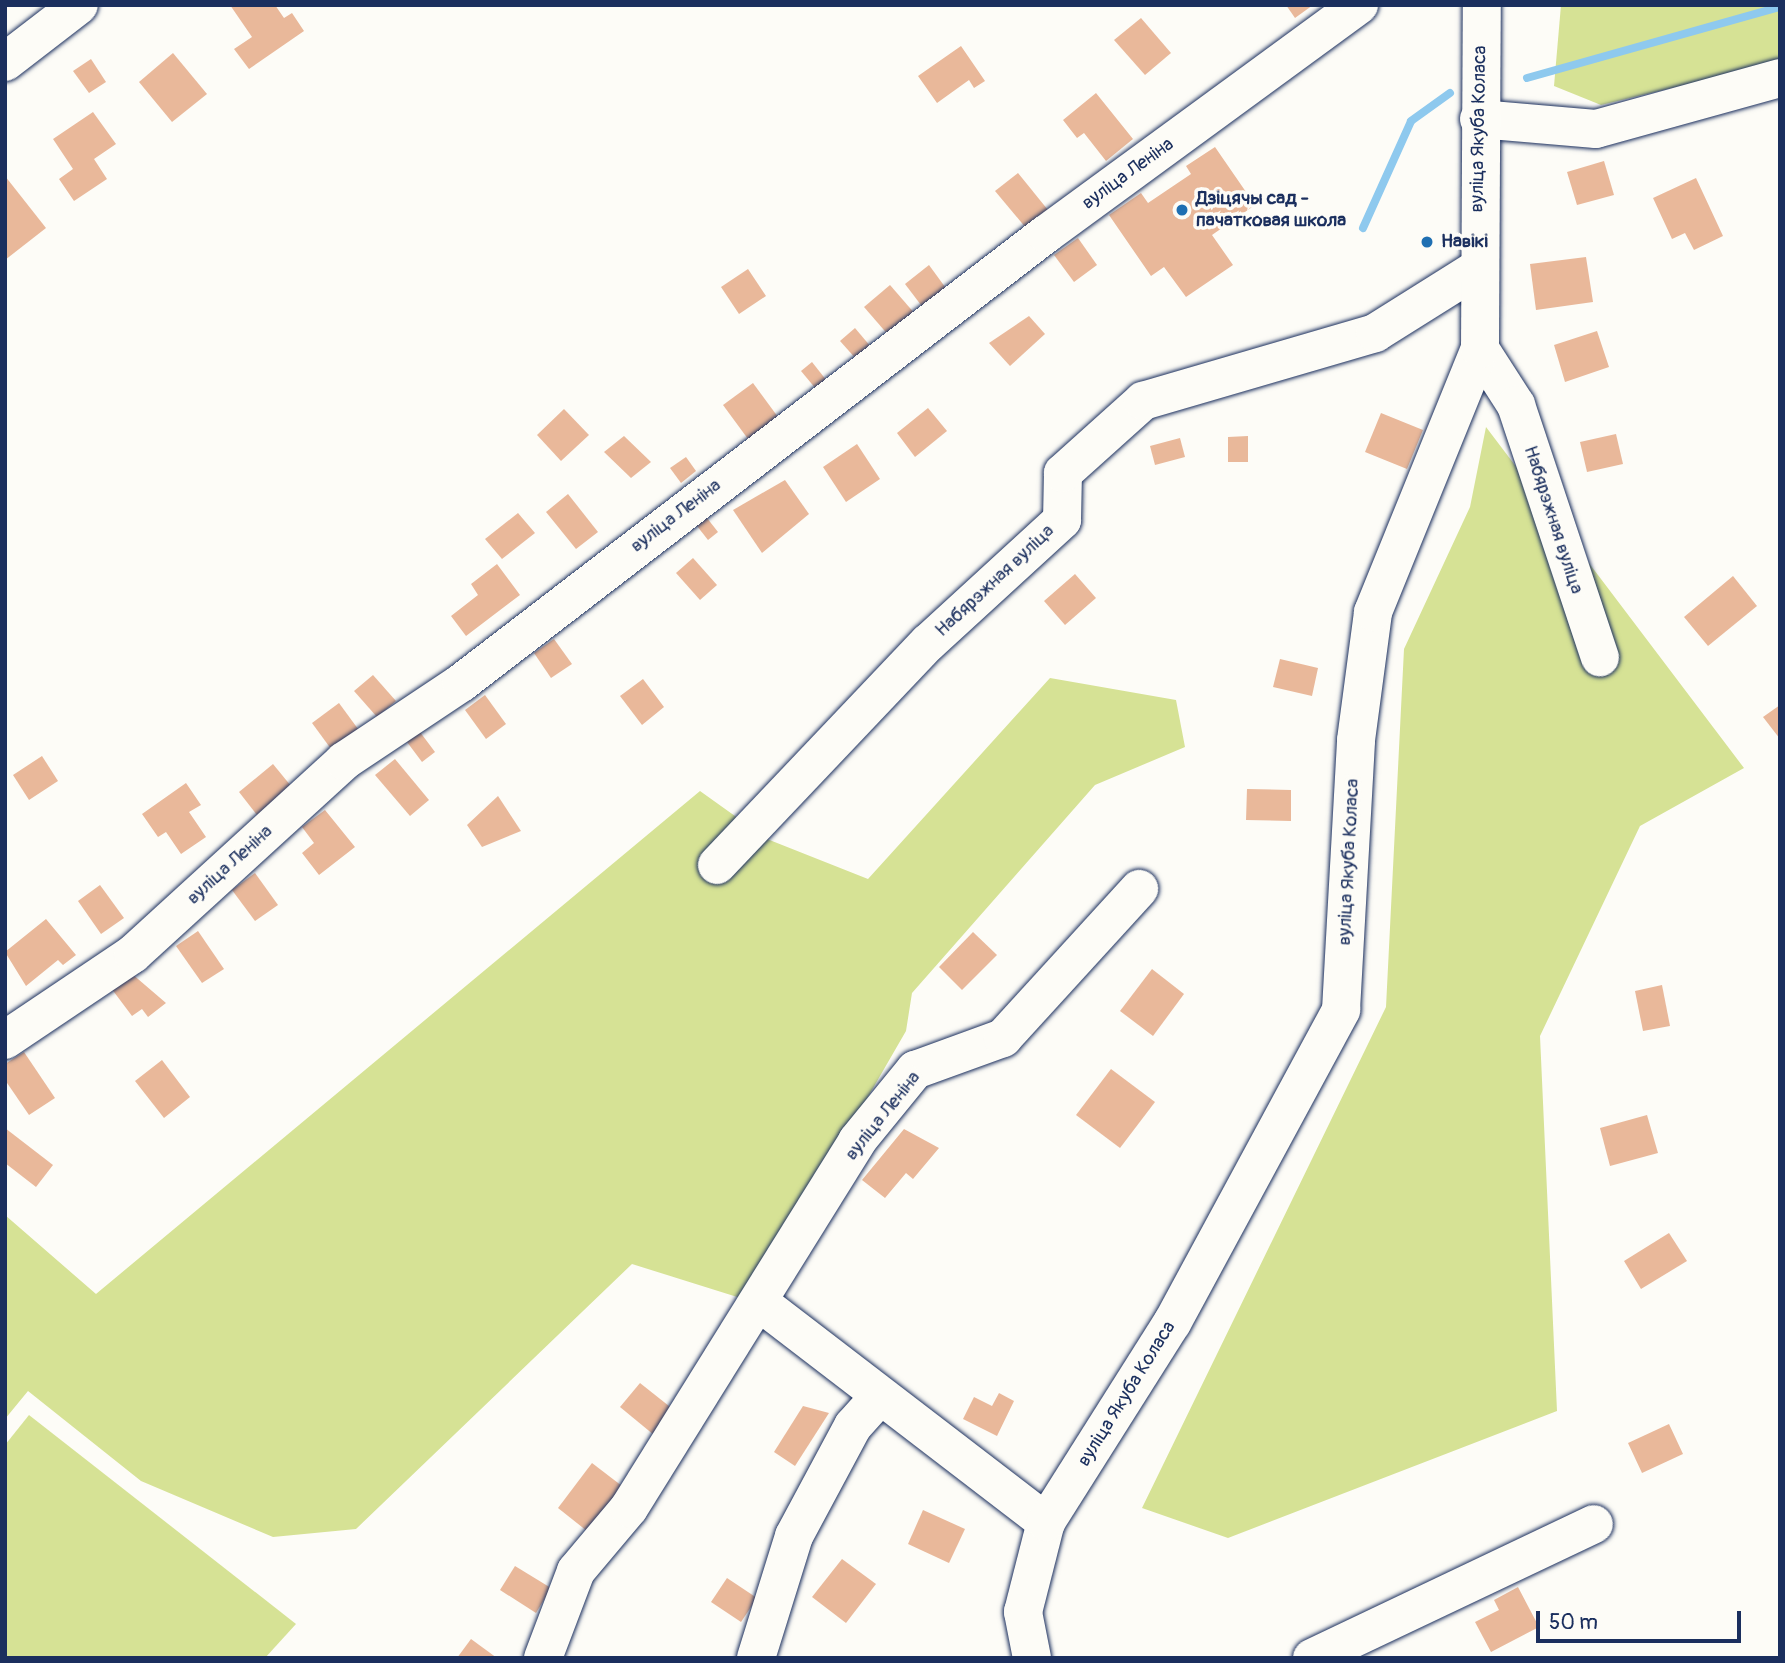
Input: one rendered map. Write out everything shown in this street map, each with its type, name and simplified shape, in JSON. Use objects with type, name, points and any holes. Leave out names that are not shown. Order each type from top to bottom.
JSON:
[{"type":"street","points":[[5,62],[79,5]]},
{"type":"street","name":"вуліца Леніна","points":[[5,1040],[133,954],[344,761],[461,683],[1046,234],[1359,5]]},
{"type":"street","name":"вуліца Якуба Коласа","points":[[1032,1658],[1023,1612],[1046,1522],[1165,1335],[1341,1010],[1356,740],[1373,612],[1480,349],[1478,269],[1482,5]]},
{"type":"street","points":[[1479,118],[1597,129],[1780,78]]},
{"type":"street","name":"Набярэжная вуліца","points":[[717,865],[928,643],[1062,520],[1063,473],[1143,401],[1375,333],[1478,269]]},
{"type":"street","name":"Набярэжная вуліца","points":[[1480,349],[1516,405],[1600,657]]},
{"type":"street","name":"вуліца Леніна","points":[[544,1658],[576,1571],[629,1508],[857,1141],[915,1070],[1003,1038],[1139,889]]},
{"type":"street","points":[[759,1302],[1046,1522]]},
{"type":"street","points":[[757,1658],[794,1536],[853,1426],[880,1396]]},
{"type":"street","points":[[1312,1658],[1594,1524]]},
{"type":"green space","points":[[1561,5],[1780,5],[1780,62],[1601,105],[1554,86]]},
{"type":"green space","points":[[1486,427],[1744,768],[1640,826],[1540,1036],[1557,1411],[1228,1538],[1142,1508],[1386,1007],[1404,649],[1470,507]]},
{"type":"green space","points":[[1050,678],[1176,700],[1185,747],[1095,785],[912,993],[906,1031],[750,1301],[632,1264],[356,1529],[273,1537],[141,1481],[28,1391],[5,1419],[5,1215],[96,1294],[700,791],[767,839],[868,879]]},
{"type":"green space","points":[[29,1415],[296,1624],[265,1658],[5,1658],[5,1445]]},
{"type":"building","points":[[230,5],[275,5],[284,18],[292,13],[304,31],[249,69],[234,49],[252,37]]},
{"type":"building","points":[[1286,5],[1313,5],[1295,18]]},
{"type":"building","points":[[1141,18],[1171,53],[1145,75],[1114,40]]},
{"type":"building","points":[[961,46],[985,81],[974,88],[969,80],[937,103],[918,76]]},
{"type":"building","points":[[173,53],[207,94],[172,122],[139,82]]},
{"type":"building","points":[[91,59],[106,82],[89,93],[73,71]]},
{"type":"building","points":[[1096,93],[1133,139],[1106,161],[1084,133],[1077,138],[1063,120]]},
{"type":"building","points":[[93,112],[116,144],[94,159],[107,179],[74,201],[59,179],[73,169],[53,139]]},
{"type":"building","name":"Дзіцячы сад - пачатковая школа","points":[[1215,147],[1255,205],[1212,235],[1233,265],[1186,297],[1164,267],[1151,276],[1109,215],[1141,193],[1148,203],[1191,174],[1186,166]]},
{"type":"building","points":[[1604,161],[1614,195],[1577,205],[1567,172]]},
{"type":"building","points":[[1018,173],[1048,210],[1026,228],[995,191]]},
{"type":"building","points":[[5,176],[46,228],[5,260]]},
{"type":"building","points":[[1696,178],[1723,236],[1694,250],[1685,233],[1672,239],[1653,198]]},
{"type":"building","points":[[1078,238],[1097,265],[1074,282],[1054,255]]},
{"type":"building","points":[[1586,257],[1593,302],[1536,310],[1530,264]]},
{"type":"building","points":[[929,265],[948,291],[924,309],[905,284]]},
{"type":"building","points":[[748,269],[766,296],[739,314],[721,287]]},
{"type":"building","points":[[890,285],[916,315],[890,337],[864,307]]},
{"type":"building","points":[[1029,316],[1045,334],[1010,366],[989,343]]},
{"type":"building","points":[[855,328],[871,347],[857,360],[840,341]]},
{"type":"building","points":[[1597,331],[1609,367],[1565,382],[1554,345]]},
{"type":"building","points":[[812,362],[827,381],[816,389],[801,371]]},
{"type":"building","points":[[753,383],[778,417],[748,439],[723,405]]},
{"type":"building","points":[[928,408],[947,431],[915,457],[897,433]]},
{"type":"building","points":[[564,409],[589,435],[561,461],[537,435]]},
{"type":"building","points":[[1381,413],[1423,430],[1407,469],[1365,452]]},
{"type":"building","points":[[1616,434],[1623,464],[1587,472],[1580,442]]},
{"type":"building","points":[[624,436],[651,462],[631,478],[604,452]]},
{"type":"building","points":[[1248,436],[1248,462],[1228,462],[1228,437]]},
{"type":"building","points":[[1180,438],[1185,457],[1155,465],[1150,446]]},
{"type":"building","points":[[857,444],[880,479],[846,502],[823,467]]},
{"type":"building","points":[[686,457],[696,471],[681,483],[670,468]]},
{"type":"building","points":[[785,480],[809,514],[762,553],[733,510]]},
{"type":"building","points":[[568,494],[598,532],[576,549],[546,512]]},
{"type":"building","points":[[518,513],[535,533],[502,559],[485,539]]},
{"type":"building","points":[[707,518],[718,532],[708,540],[697,526]]},
{"type":"building","points":[[693,558],[717,585],[700,600],[676,573]]},
{"type":"building","points":[[497,564],[520,595],[466,636],[451,616],[478,595],[471,584]]},
{"type":"building","points":[[1075,574],[1096,598],[1065,625],[1044,601]]},
{"type":"building","points":[[1733,576],[1757,606],[1708,646],[1684,617]]},
{"type":"building","points":[[554,639],[572,664],[551,678],[534,653]]},
{"type":"building","points":[[1280,659],[1318,668],[1312,696],[1273,687]]},
{"type":"building","points":[[373,675],[396,701],[377,717],[354,691]]},
{"type":"building","points":[[643,679],[664,707],[642,725],[620,696]]},
{"type":"building","points":[[485,695],[506,724],[486,739],[465,710]]},
{"type":"building","points":[[339,703],[361,733],[334,753],[312,723]]},
{"type":"building","points":[[1780,705],[1780,739],[1763,717]]},
{"type":"building","points":[[420,732],[435,752],[422,762],[407,742]]},
{"type":"building","points":[[42,756],[58,781],[29,800],[13,775]]},
{"type":"building","points":[[395,759],[429,800],[410,816],[375,775]]},
{"type":"building","points":[[273,764],[291,786],[257,815],[239,792]]},
{"type":"building","points":[[186,783],[201,805],[189,812],[206,837],[181,854],[166,832],[158,837],[142,814]]},
{"type":"building","points":[[1247,789],[1291,790],[1291,821],[1246,820]]},
{"type":"building","points":[[498,796],[521,831],[482,847],[467,825]]},
{"type":"building","points":[[325,810],[355,847],[319,875],[302,853],[314,843],[302,827]]},
{"type":"building","points":[[255,873],[278,905],[255,921],[232,890]]},
{"type":"building","points":[[100,885],[124,918],[101,934],[78,901]]},
{"type":"building","points":[[46,919],[76,955],[63,965],[58,960],[26,986],[5,952]]},
{"type":"building","points":[[198,931],[224,969],[202,983],[176,946]]},
{"type":"building","points":[[973,932],[997,955],[962,990],[939,967]]},
{"type":"building","points":[[1152,969],[1184,994],[1153,1036],[1120,1011]]},
{"type":"building","points":[[131,973],[166,1003],[148,1017],[142,1009],[132,1016],[111,988]]},
{"type":"building","points":[[1662,985],[1670,1026],[1643,1031],[1635,991]]},
{"type":"building","points":[[24,1052],[55,1098],[29,1115],[5,1080],[5,1064]]},
{"type":"building","points":[[162,1060],[190,1097],[164,1118],[135,1081]]},
{"type":"building","points":[[1111,1069],[1155,1102],[1120,1148],[1076,1115]]},
{"type":"building","points":[[1647,1115],[1658,1153],[1610,1166],[1600,1128]]},
{"type":"building","points":[[5,1128],[53,1165],[36,1187],[5,1163]]},
{"type":"building","points":[[904,1129],[939,1148],[913,1179],[906,1173],[885,1198],[862,1180]]},
{"type":"building","points":[[1669,1233],[1687,1261],[1641,1289],[1624,1261]]},
{"type":"building","points":[[640,1383],[674,1410],[654,1435],[620,1407]]},
{"type":"building","points":[[999,1393],[1014,1401],[997,1436],[963,1419],[974,1397],[992,1406]]},
{"type":"building","points":[[803,1406],[829,1413],[795,1466],[774,1452]]},
{"type":"building","points":[[1669,1424],[1683,1454],[1642,1473],[1628,1443]]},
{"type":"building","points":[[592,1463],[622,1486],[587,1531],[558,1508]]},
{"type":"building","points":[[923,1510],[965,1529],[949,1563],[908,1544]]},
{"type":"building","points":[[842,1559],[876,1584],[846,1623],[812,1597]]},
{"type":"building","points":[[515,1566],[551,1588],[536,1613],[500,1590]]},
{"type":"building","points":[[727,1578],[757,1598],[741,1622],[711,1602]]},
{"type":"building","points":[[1518,1587],[1539,1627],[1491,1652],[1475,1622],[1499,1610],[1494,1600]]},
{"type":"building","points":[[471,1639],[497,1658],[457,1658]]},
{"type":"waterway","points":[[1527,78],[1780,7]]},
{"type":"waterway","points":[[1363,228],[1411,121],[1450,93]]},
{"type":"place","name":"Дзіцячы сад - пачатковая школа","points":[[1182,210]]},
{"type":"place","name":"Навікі","points":[[1427,242]]}]
